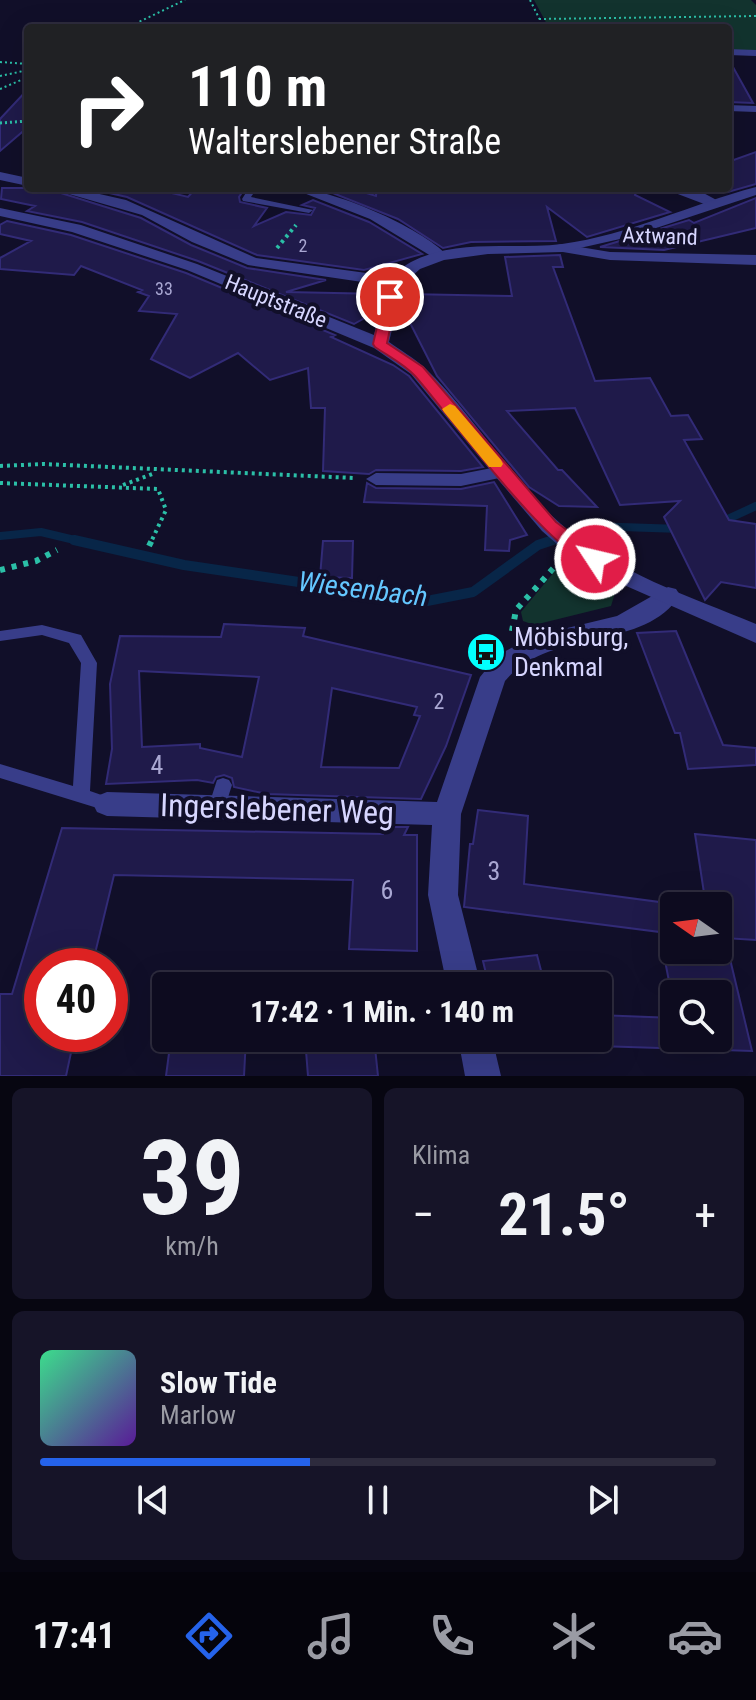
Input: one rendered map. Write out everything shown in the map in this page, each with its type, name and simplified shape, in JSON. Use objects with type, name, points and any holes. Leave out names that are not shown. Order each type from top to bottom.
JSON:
[{"type":"street","points":[[732,52],[756,53]]},
{"type":"street","points":[[732,108],[756,109]]},
{"type":"street","points":[[0,176],[24,181]]},
{"type":"street","points":[[380,344],[396,282],[415,266],[441,256],[488,250],[562,248],[624,234],[756,191]]},
{"type":"street","points":[[73,192],[147,212],[197,239],[264,264],[295,265],[324,274],[396,282]]},
{"type":"street","points":[[309,192],[375,216],[441,256]]},
{"type":"street","points":[[691,192],[717,204]]},
{"type":"street","name":"Hauptstraße","points":[[0,212],[76,228],[192,267],[380,344],[417,370],[502,472],[571,545],[616,573],[756,634]]},
{"type":"street","name":"Axtwand","points":[[562,248],[610,256],[756,260]]},
{"type":"street","points":[[376,479],[461,480],[502,472]]},
{"type":"street","points":[[461,972],[443,895],[447,814],[493,677],[503,661],[523,649],[642,616],[668,595]]},
{"type":"street","name":"Ingerslebener Weg","points":[[94,800],[220,796],[447,814]]},
{"type":"street","points":[[478,1052],[483,1076]]},
{"type":"lane","points":[[250,192],[246,199],[309,210]]},
{"type":"lane","points":[[0,636],[42,630],[75,639],[89,663],[94,800],[0,771]]},
{"type":"path","points":[[134,24],[185,0]]},
{"type":"path","points":[[530,0],[542,24]]},
{"type":"path","points":[[539,19],[756,16]]},
{"type":"path","points":[[0,62],[24,64]]},
{"type":"path","points":[[0,76],[24,71]]},
{"type":"path","points":[[0,89],[24,79]]},
{"type":"path","points":[[0,123],[24,121]]},
{"type":"path","points":[[264,264],[309,210]]},
{"type":"path","points":[[0,466],[43,464],[376,479]]},
{"type":"path","points":[[118,487],[160,471]]},
{"type":"path","points":[[0,483],[158,489],[166,510],[149,546]]},
{"type":"path","points":[[523,649],[511,632],[516,610],[571,545]]},
{"type":"path","points":[[0,570],[36,561],[57,550]]},
{"type":"green space","points":[[534,0],[751,0],[756,5],[756,52],[732,51],[732,24],[547,24]]},
{"type":"green space","points":[[564,560],[615,593],[611,606],[534,625],[523,621],[521,612]]},
{"type":"building","points":[[732,65],[753,103],[732,102]]},
{"type":"building","points":[[24,93],[24,130],[0,151],[0,119]]},
{"type":"building","points":[[756,152],[756,184],[732,191],[732,161]]},
{"type":"building","points":[[2,188],[24,188],[24,192],[58,192],[141,218],[191,245],[247,268],[326,280],[286,292],[382,294],[377,311],[354,324],[198,261],[82,222],[27,211],[35,206],[1,199]]},
{"type":"building","points":[[105,192],[167,192],[188,197],[192,192],[242,192],[240,202],[267,208],[254,226],[286,212],[311,215],[315,208],[302,205],[313,200],[369,222],[422,254],[364,270],[257,255],[127,197]]},
{"type":"building","points":[[330,192],[363,192],[376,196],[376,192],[636,192],[635,195],[670,212],[587,237],[547,207],[556,241],[471,242],[443,248],[398,219]]},
{"type":"building","points":[[756,198],[756,228],[664,250],[600,247],[689,220],[694,223]]},
{"type":"building","points":[[7,221],[71,235],[186,273],[335,335],[331,337],[393,365],[409,376],[483,467],[461,471],[376,470],[369,474],[323,471],[325,408],[311,408],[308,368],[270,380],[238,353],[190,378],[151,359],[177,314],[139,311],[149,296],[138,292],[142,290],[81,266],[74,275],[0,269],[0,258],[31,241],[0,234],[0,225]]},
{"type":"building","points":[[560,255],[563,267],[553,267],[595,381],[650,378],[671,416],[688,415],[702,439],[684,440],[729,520],[756,524],[756,588],[721,582],[705,600],[664,517],[680,501],[620,505],[575,408],[507,411],[558,470],[562,470],[597,507],[559,506],[529,487],[437,376],[405,313],[406,294],[512,296],[505,257]]},
{"type":"building","points":[[494,482],[527,535],[510,540],[509,551],[485,550],[487,506],[364,502],[367,483],[376,488],[461,489]]},
{"type":"building","points":[[323,541],[353,541],[352,578],[320,577]]},
{"type":"building","points":[[224,624],[305,628],[303,636],[471,675],[446,746],[421,799],[267,794],[234,787],[232,778],[224,775],[216,777],[213,783],[197,780],[106,784],[112,749],[110,684],[120,636],[221,637]],"holes":[[[139,671],[259,677],[242,757],[200,748],[200,744],[142,747]],[[332,688],[417,707],[414,715],[420,716],[399,768],[321,767]]]},
{"type":"building","points":[[676,631],[723,745],[756,748],[756,765],[688,769],[680,733],[675,733],[637,633]]},
{"type":"building","points":[[478,810],[528,816],[524,884],[659,902],[660,932],[464,907],[470,844],[473,844]]},
{"type":"building","points":[[384,827],[408,827],[404,835],[417,835],[417,951],[349,949],[353,880],[114,875],[96,948],[26,948],[62,828],[383,834]]},
{"type":"building","points":[[695,834],[756,840],[756,940],[732,938],[732,892],[704,892]]},
{"type":"building","points":[[24,954],[24,1052],[71,1052],[66,1076],[0,1076],[0,994],[12,994]]},
{"type":"building","points":[[537,955],[541,972],[486,972],[483,961]]},
{"type":"building","points":[[666,964],[731,964],[752,1051],[732,1050],[732,980],[669,980]]},
{"type":"building","points":[[612,1016],[660,1017],[660,1048],[612,1046]]},
{"type":"building","points":[[169,1052],[245,1052],[244,1076],[166,1076]]},
{"type":"building","points":[[306,1052],[375,1052],[378,1076],[308,1076]]},
{"type":"waterway","name":"Wiesenbach","points":[[719,523],[756,506]]},
{"type":"waterway","name":"Wiesenbach","points":[[547,542],[591,526],[681,529]]},
{"type":"waterway","name":"Wiesenbach","points":[[0,536],[41,532],[83,542]]},
{"type":"waterway","name":"Wiesenbach","points":[[74,540],[184,565],[427,601],[473,592],[538,545],[547,542]]},
{"type":"waterway","name":"Wiesenbach","points":[[547,542],[553,540]]},
{"type":"slow traffic","points":[[450,409],[495,464]]},
{"type":"place","name":"Möbisburg, Denkmal","points":[[486,652]]},
{"type":"route","points":[[390,297],[380,344],[417,370],[550,526],[573,546],[595,559]]}]
